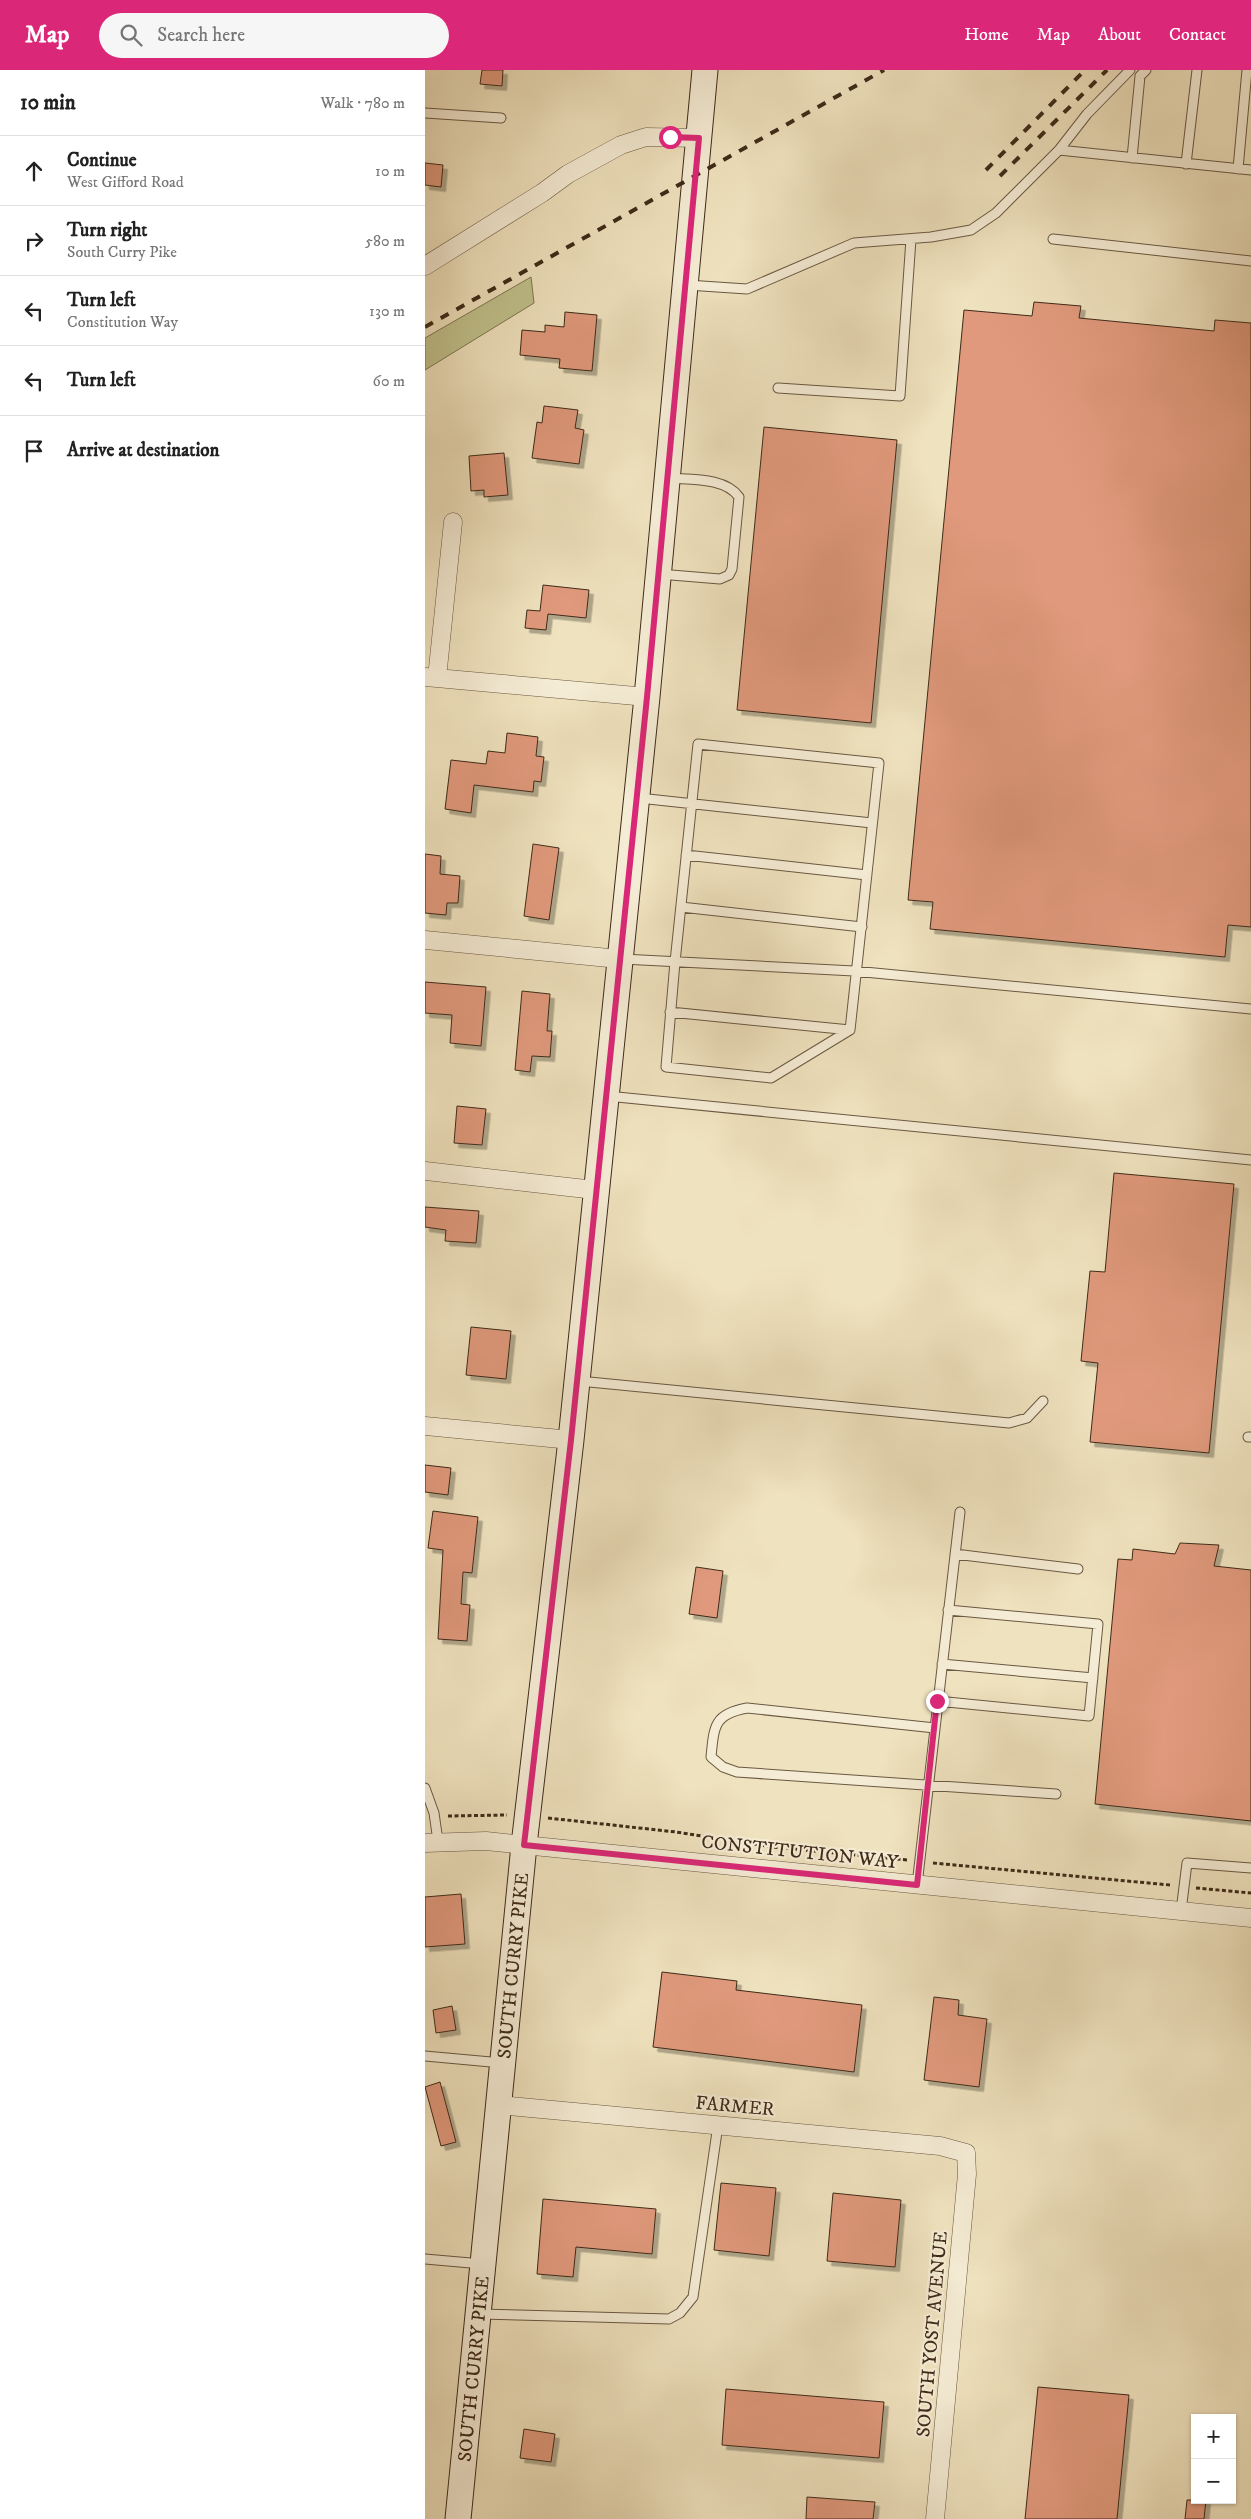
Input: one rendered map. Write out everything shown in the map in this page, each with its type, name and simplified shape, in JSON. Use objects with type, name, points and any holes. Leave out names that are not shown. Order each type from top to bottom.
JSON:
[{"type":"main road","name":"SOUTH CURRY PIKE","points":[[458,2519],[524,1845],[571,1440],[595,1190],[647,697],[687,285],[705,70]]},
{"type":"street","points":[[425,266],[542,193],[568,174],[621,144],[646,137],[699,138]]},
{"type":"street","points":[[453,522],[431,678],[647,697]]},
{"type":"street","points":[[425,940],[619,959]]},
{"type":"street","points":[[425,1171],[595,1190]]},
{"type":"street","points":[[425,1426],[571,1440]]},
{"type":"street","name":"CONSTITUTION WAY","points":[[432,1842],[524,1845],[1251,1918]]},
{"type":"street","name":"FARMER","points":[[499,2105],[940,2146],[966,2153]]},
{"type":"street","name":"SOUTH YOST AVENUE","points":[[935,2519],[967,2174],[966,2153]]},
{"type":"lane","points":[[687,285],[747,289],[854,243],[911,239],[971,230],[996,213],[1059,150],[1087,114],[1130,70]]},
{"type":"lane","points":[[1132,158],[1140,76],[1146,70]]},
{"type":"lane","points":[[1187,164],[1197,70]]},
{"type":"lane","points":[[1237,169],[1247,70]]},
{"type":"lane","points":[[425,113],[501,118]]},
{"type":"lane","points":[[1059,150],[1251,170]]},
{"type":"lane","points":[[778,388],[900,396],[911,239]]},
{"type":"lane","points":[[1053,239],[1251,261]]},
{"type":"lane","points":[[659,574],[720,579],[729,575],[732,569],[739,497],[734,489],[725,484],[667,478]]},
{"type":"lane","points":[[698,744],[879,762],[850,1030],[771,1078],[666,1067],[698,744]]},
{"type":"lane","points":[[636,798],[872,823]]},
{"type":"lane","points":[[686,855],[867,874]]},
{"type":"lane","points":[[681,907],[862,926]]},
{"type":"lane","points":[[619,959],[857,971],[1251,1009]]},
{"type":"lane","points":[[670,1012],[850,1030]]},
{"type":"lane","points":[[605,1096],[1251,1160]]},
{"type":"lane","points":[[577,1380],[1009,1423],[1027,1418],[1043,1401]]},
{"type":"lane","points":[[917,1885],[960,1512]]},
{"type":"lane","points":[[955,1554],[1078,1569]]},
{"type":"lane","points":[[937,1701],[1089,1716],[1098,1624],[948,1610]]},
{"type":"lane","points":[[942,1664],[1093,1678]]},
{"type":"lane","points":[[935,1728],[747,1708],[731,1711],[714,1727],[711,1757],[723,1767],[737,1772],[1056,1794]]},
{"type":"lane","points":[[425,1788],[434,1813],[432,1842]]},
{"type":"lane","points":[[1181,1911],[1187,1863],[1251,1868]]},
{"type":"lane","points":[[425,2056],[503,2063]]},
{"type":"lane","points":[[479,2314],[669,2319],[681,2313],[693,2297],[718,2125]]},
{"type":"lane","points":[[425,2259],[484,2264]]},
{"type":"path","points":[[446,1816],[497,1814]]},
{"type":"green space","points":[[531,277],[534,303],[425,370],[425,338]]},
{"type":"building","points":[[482,70],[503,70],[502,86],[480,84]]},
{"type":"building","points":[[425,163],[443,165],[441,187],[425,185]]},
{"type":"building","points":[[1034,302],[1081,306],[1079,318],[1214,331],[1215,320],[1251,323],[1251,927],[1228,925],[1225,957],[930,929],[933,902],[908,900],[964,310],[1032,316]]},
{"type":"building","points":[[565,312],[597,315],[592,371],[559,368],[560,359],[520,355],[522,330],[545,332],[545,325],[564,327]]},
{"type":"building","points":[[544,406],[578,410],[575,428],[584,430],[579,464],[532,458],[537,422],[542,423]]},
{"type":"building","points":[[764,427],[897,440],[871,723],[737,710]]},
{"type":"building","points":[[504,453],[508,495],[484,497],[484,490],[471,491],[469,456]]},
{"type":"building","points":[[543,585],[589,590],[586,618],[548,614],[546,630],[525,628],[527,610],[540,611]]},
{"type":"building","points":[[507,733],[538,737],[536,756],[544,757],[541,782],[534,781],[533,792],[474,785],[471,813],[445,809],[451,760],[486,764],[488,751],[505,753]]},
{"type":"building","points":[[533,844],[559,848],[549,920],[524,916]]},
{"type":"building","points":[[425,854],[441,856],[440,874],[460,876],[458,903],[447,903],[446,915],[425,913]]},
{"type":"building","points":[[425,982],[486,987],[481,1046],[450,1043],[452,1015],[425,1013]]},
{"type":"building","points":[[522,991],[550,994],[547,1031],[552,1031],[550,1057],[532,1056],[530,1072],[515,1070]]},
{"type":"building","points":[[457,1106],[486,1109],[482,1145],[454,1143]]},
{"type":"building","points":[[1114,1173],[1234,1184],[1209,1453],[1090,1442],[1098,1363],[1081,1361],[1090,1271],[1105,1272]]},
{"type":"building","points":[[425,1207],[479,1211],[476,1243],[445,1241],[446,1230],[425,1227]]},
{"type":"building","points":[[471,1327],[511,1331],[506,1379],[466,1375]]},
{"type":"building","points":[[425,1465],[451,1468],[448,1495],[425,1492]]},
{"type":"building","points":[[433,1511],[478,1517],[472,1573],[463,1572],[461,1604],[470,1605],[467,1641],[438,1639],[443,1550],[428,1548]]},
{"type":"building","points":[[1180,1543],[1219,1545],[1214,1566],[1251,1570],[1251,1821],[1095,1804],[1118,1559],[1132,1560],[1133,1549],[1175,1554]]},
{"type":"building","points":[[696,1567],[723,1571],[717,1618],[689,1614]]},
{"type":"building","points":[[461,1894],[465,1944],[425,1947],[425,1897]]},
{"type":"building","points":[[662,1972],[737,1981],[736,1990],[862,2005],[854,2072],[653,2047]]},
{"type":"building","points":[[934,1997],[959,2000],[958,2015],[987,2019],[979,2087],[924,2080]]},
{"type":"building","points":[[452,2006],[456,2030],[436,2033],[433,2010]]},
{"type":"building","points":[[440,2082],[456,2142],[441,2146],[425,2087]]},
{"type":"building","points":[[721,2183],[776,2188],[769,2256],[714,2250]]},
{"type":"building","points":[[833,2193],[901,2200],[895,2267],[827,2261]]},
{"type":"building","points":[[543,2199],[656,2209],[652,2254],[576,2247],[573,2277],[537,2274]]},
{"type":"building","points":[[1038,2387],[1129,2395],[1117,2519],[1025,2519]]},
{"type":"building","points":[[726,2389],[884,2402],[879,2458],[722,2445]]},
{"type":"building","points":[[524,2429],[555,2434],[551,2462],[520,2458]]},
{"type":"building","points":[[807,2497],[875,2502],[873,2519],[806,2519]]},
{"type":"building","points":[[1187,2500],[1191,2500],[1191,2504],[1206,2504],[1204,2519],[1185,2519]]},
{"type":"railway","points":[[425,327],[884,70]]},
{"type":"railway","points":[[986,170],[1085,70]]},
{"type":"railway","points":[[1000,176],[1107,70]]},
{"type":"route","points":[[670,137],[699,138],[687,285],[571,1440],[524,1845],[917,1885],[937,1701]]}]
